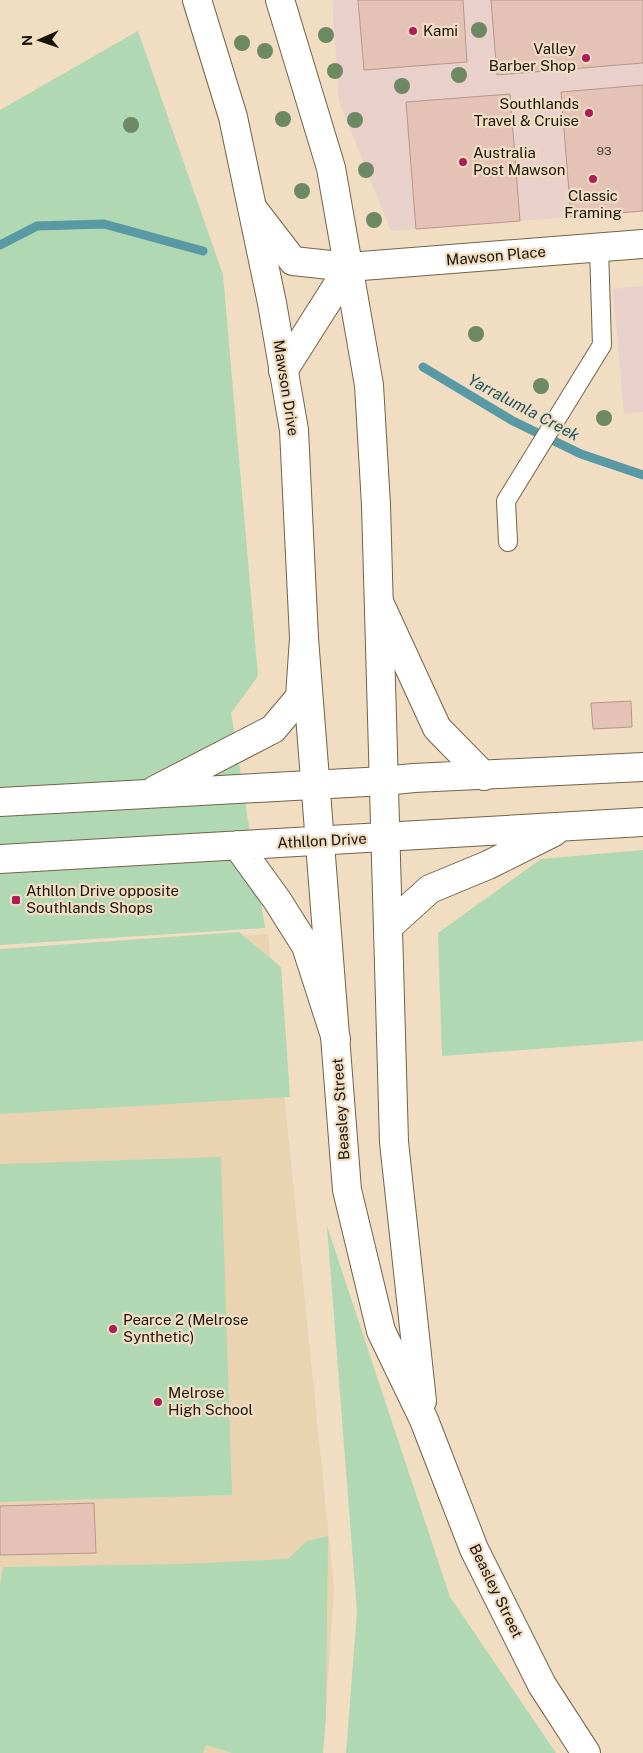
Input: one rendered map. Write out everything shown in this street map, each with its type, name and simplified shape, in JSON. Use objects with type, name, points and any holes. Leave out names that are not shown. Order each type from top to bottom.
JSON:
[{"type":"main road","name":"Mawson Drive","points":[[197,0],[233,117],[253,209],[294,430],[304,638],[316,785]]},
{"type":"main road","points":[[280,0],[331,168],[368,385],[376,505],[384,781]]},
{"type":"main road","name":"Mawson Place","points":[[253,209],[293,261],[349,268],[643,244]]},
{"type":"main road","points":[[283,371],[349,268]]},
{"type":"main road","points":[[379,602],[437,728],[484,776]]},
{"type":"main road","points":[[147,794],[273,729],[300,697],[304,638]]},
{"type":"main road","points":[[0,802],[643,767]]},
{"type":"main road","name":"Beasley Street","points":[[384,781],[394,1142],[424,1420]]},
{"type":"main road","name":"Beasley Street","points":[[316,785],[347,1190],[381,1331],[424,1420],[474,1549],[542,1685],[586,1753]]},
{"type":"main road","name":"Athllon Drive","points":[[0,859],[643,822]]},
{"type":"main road","points":[[388,927],[430,889],[488,865],[564,827]]},
{"type":"main road","points":[[237,846],[277,900],[306,946],[336,1040]]},
{"type":"lane","points":[[508,542],[506,501],[602,345],[598,248]]},
{"type":"shaded area","points":[[332,0],[643,0],[643,211],[391,231],[339,101]]},
{"type":"shaded area","points":[[643,286],[643,412],[624,414],[613,289]]},
{"type":"shaded area","name":"Melrose High School","points":[[268,934],[334,1589],[323,1753],[0,1753],[0,951]]},
{"type":"green space","points":[[138,31],[223,275],[258,676],[231,713],[265,928],[0,945],[0,110]]},
{"type":"green space","points":[[643,850],[643,1041],[442,1056],[438,933],[541,859]]},
{"type":"green space","points":[[239,932],[281,967],[290,1097],[0,1114],[0,949]]},
{"type":"green space","name":"Pearce 2 (Melrose Synthetic)","points":[[221,1157],[232,1495],[0,1502],[0,1164]]},
{"type":"green space","points":[[327,1226],[450,1597],[556,1753],[346,1753],[357,1612]]},
{"type":"green space","points":[[328,1536],[326,1717],[323,1753],[232,1753],[206,1745],[203,1753],[0,1753],[0,1587],[3,1567],[181,1564],[288,1559],[307,1541]]},
{"type":"building","name":"Kami","points":[[358,0],[463,0],[467,62],[364,70]]},
{"type":"building","points":[[491,0],[643,0],[643,63],[497,75]]},
{"type":"building","points":[[643,85],[643,211],[571,217],[561,92]]},
{"type":"building","name":"Australia Post Mawson","points":[[510,94],[520,221],[416,229],[406,102]]},
{"type":"building","points":[[631,701],[632,727],[593,729],[591,703]]},
{"type":"building","points":[[94,1503],[96,1553],[0,1555],[0,1506]]},
{"type":"waterway","name":"Yarralumla Creek","points":[[0,245],[37,226],[104,224],[203,251]]},
{"type":"waterway","name":"Yarralumla Creek","points":[[423,367],[513,421],[581,454],[643,475]]},
{"type":"place","name":"Kami","points":[[413,31]]},
{"type":"place","name":"Valley Barber Shop","points":[[586,58]]},
{"type":"place","name":"Southlands Travel & Cruise","points":[[589,113]]},
{"type":"place","name":"Australia Post Mawson","points":[[463,162]]},
{"type":"place","name":"Classic Framing","points":[[593,179]]},
{"type":"place","name":"Athllon Drive opposite Southlands Shops","points":[[16,900]]},
{"type":"place","name":"Pearce 2 (Melrose Synthetic)","points":[[113,1329]]},
{"type":"place","name":"Melrose High School","points":[[158,1402]]}]
